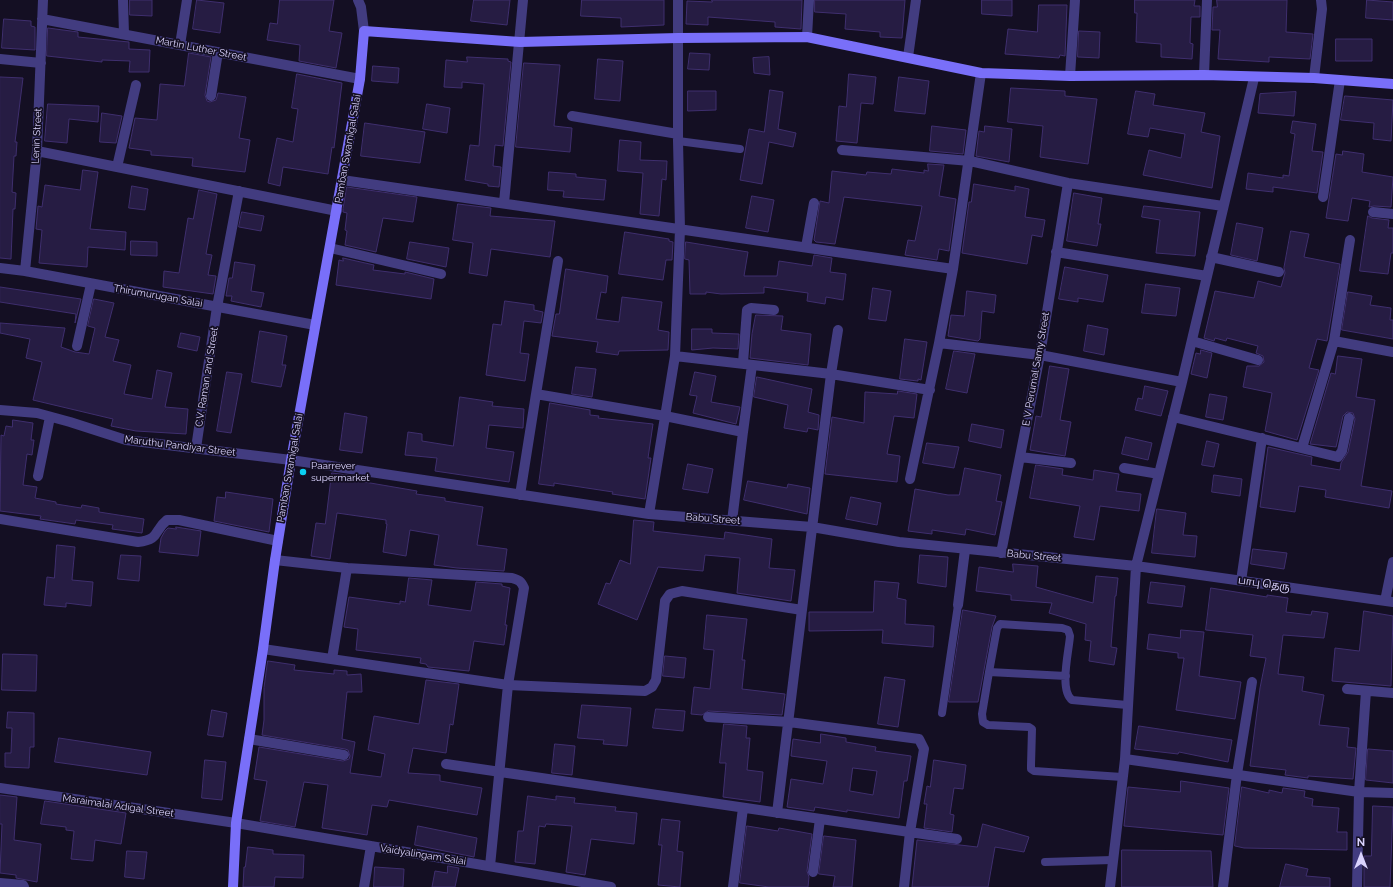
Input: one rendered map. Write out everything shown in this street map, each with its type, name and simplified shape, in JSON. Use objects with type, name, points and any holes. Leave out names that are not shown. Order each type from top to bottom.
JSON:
[{"type":"street","name":"Lenin Street","points":[[25,271],[37,151],[43,0]]},
{"type":"street","points":[[123,0],[124,34]]},
{"type":"street","points":[[180,45],[187,0]]},
{"type":"street","points":[[358,0],[361,7],[364,31],[520,42],[678,38],[807,37],[981,73],[1070,76],[1204,75],[1254,78],[1314,78],[1393,84]]},
{"type":"street","points":[[504,203],[523,0]]},
{"type":"street","points":[[649,514],[675,356],[680,229],[678,0]]},
{"type":"street","points":[[807,37],[809,0]]},
{"type":"street","points":[[908,57],[916,0]]},
{"type":"street","points":[[1070,76],[1075,0]]},
{"type":"street","points":[[1204,75],[1207,0]]},
{"type":"street","points":[[1314,78],[1322,9],[1321,0]]},
{"type":"street","name":"Martin Luther Street","points":[[42,19],[360,79]]},
{"type":"street","name":"Pamban Swamigal Salai","points":[[233,887],[236,823],[275,560],[291,460],[360,79],[364,31]]},
{"type":"street","points":[[211,96],[218,52]]},
{"type":"street","points":[[0,59],[41,63]]},
{"type":"street","points":[[910,479],[930,390],[953,268],[970,161],[981,73]]},
{"type":"street","points":[[1110,887],[1125,759],[1136,566],[1192,341],[1206,276],[1254,78]]},
{"type":"street","points":[[1323,198],[1340,80]]},
{"type":"street","points":[[117,167],[136,85]]},
{"type":"street","points":[[572,116],[678,137]]},
{"type":"street","points":[[842,150],[970,161],[1068,183],[1223,206]]},
{"type":"street","points":[[37,151],[337,211]]},
{"type":"street","points":[[342,180],[953,268]]},
{"type":"street","name":"E V Perumal Samy Street","points":[[1001,553],[1040,355],[1068,183]]},
{"type":"street","name":"C.V. Raman 2nd Street","points":[[196,448],[217,307],[239,191]]},
{"type":"street","points":[[806,247],[814,204]]},
{"type":"street","points":[[1373,212],[1393,214]]},
{"type":"street","points":[[1302,448],[1334,341],[1350,240]]},
{"type":"street","points":[[330,248],[441,274]]},
{"type":"street","points":[[1056,252],[1206,276]]},
{"type":"street","points":[[1211,257],[1279,272]]},
{"type":"street","points":[[520,495],[558,261]]},
{"type":"street","name":"Thirumurugan Salai","points":[[0,268],[25,271],[315,325]]},
{"type":"street","points":[[77,346],[91,284]]},
{"type":"street","points":[[732,521],[743,432],[748,364],[747,310],[751,308],[774,310]]},
{"type":"street","points":[[777,813],[830,374],[838,330]]},
{"type":"street","points":[[1192,341],[1258,360]]},
{"type":"street","points":[[1334,341],[1393,352]]},
{"type":"street","points":[[939,343],[1040,355],[1182,382]]},
{"type":"street","points":[[675,356],[830,374],[930,390]]},
{"type":"street","points":[[536,394],[665,416],[743,432]]},
{"type":"street","name":"Maruthu Pandiyar Street","points":[[0,410],[37,413],[126,440],[291,460]]},
{"type":"street","points":[[38,476],[50,417]]},
{"type":"street","points":[[1173,418],[1262,438],[1336,457],[1341,456],[1349,418]]},
{"type":"street","points":[[1242,581],[1262,438]]},
{"type":"street","points":[[1020,457],[1071,463]]},
{"type":"street","name":"Babu Street","points":[[291,460],[649,514],[812,526],[899,542],[965,550],[1136,566]]},
{"type":"street","points":[[1124,468],[1159,474]]},
{"type":"street","points":[[0,520],[138,542],[151,539],[157,535],[159,528],[168,520],[179,520],[278,541]]},
{"type":"street","points":[[958,605],[965,550]]},
{"type":"street","points":[[275,560],[347,568],[519,580],[524,588],[508,685],[490,866]]},
{"type":"street","points":[[1389,602],[1393,562]]},
{"type":"street","name":"பாபு தெரு","points":[[1136,566],[1389,602]]},
{"type":"street","points":[[332,659],[347,568]]},
{"type":"street","points":[[263,649],[508,685],[645,691],[652,687],[656,680],[665,601],[670,594],[682,591],[802,610]]},
{"type":"street","points":[[1223,887],[1236,774],[1252,682]]},
{"type":"street","points":[[1347,689],[1393,693]]},
{"type":"street","points":[[1357,887],[1359,792],[1366,691]]},
{"type":"street","points":[[708,717],[788,722],[919,739],[924,749],[910,832],[904,887]]},
{"type":"street","points":[[249,739],[344,755]]},
{"type":"street","points":[[1125,759],[1359,792],[1393,793]]},
{"type":"street","points":[[446,764],[957,839]]},
{"type":"street","name":"Maraimalai Adigal Street","points":[[0,788],[236,823]]},
{"type":"street","points":[[732,887],[743,808]]},
{"type":"street","points":[[813,872],[820,819]]},
{"type":"street","name":"Vaidyalingam Salai","points":[[236,823],[611,887]]},
{"type":"street","points":[[364,887],[371,846]]},
{"type":"street","points":[[0,883],[23,885],[24,887]]},
{"type":"lane","points":[[678,137],[740,149]]},
{"type":"lane","points":[[942,713],[958,605]]},
{"type":"lane","points":[[1122,777],[1034,771],[1031,769],[1032,729],[1029,727],[988,725],[983,722],[982,714],[997,628],[1003,623],[1068,630],[1070,636],[1066,693],[1072,700],[1127,705]]},
{"type":"lane","points":[[989,672],[1066,676]]},
{"type":"lane","points":[[1045,862],[1112,860]]},
{"type":"building","points":[[130,0],[152,0],[152,16],[130,15]]},
{"type":"building","points":[[197,0],[224,3],[220,33],[193,29]]},
{"type":"building","points":[[280,0],[334,0],[329,31],[342,33],[336,68],[299,61],[300,45],[267,40],[270,23],[277,24]]},
{"type":"building","points":[[474,0],[510,0],[507,25],[471,21]]},
{"type":"building","points":[[582,0],[664,0],[664,25],[621,27],[621,18],[581,16]]},
{"type":"building","points":[[712,0],[802,0],[801,29],[775,27],[775,22],[708,17],[708,25],[686,24],[687,1],[712,2]]},
{"type":"building","points":[[815,0],[905,0],[902,38],[880,37],[880,32],[845,29],[846,14],[815,12]]},
{"type":"building","points":[[982,0],[1012,0],[1012,16],[982,14]]},
{"type":"building","points":[[1135,0],[1195,0],[1194,6],[1200,6],[1200,17],[1191,17],[1190,43],[1193,44],[1192,59],[1161,57],[1161,44],[1136,42],[1137,13],[1135,13]]},
{"type":"building","points":[[1217,0],[1287,0],[1286,32],[1313,34],[1310,59],[1269,57],[1269,62],[1218,59],[1220,30],[1212,30],[1213,7],[1217,7]]},
{"type":"building","points":[[1367,0],[1393,2],[1393,20],[1366,18]]},
{"type":"building","points":[[1039,5],[1067,5],[1065,56],[1060,55],[1059,58],[1005,54],[1008,29],[1037,32]]},
{"type":"building","points":[[4,19],[31,21],[31,26],[35,27],[35,50],[2,48]]},
{"type":"building","points":[[48,28],[78,32],[78,37],[129,42],[129,49],[150,50],[149,72],[129,72],[130,61],[102,60],[102,62],[47,56]]},
{"type":"building","points":[[1079,31],[1100,32],[1099,58],[1078,57]]},
{"type":"building","points":[[1336,39],[1372,39],[1372,61],[1336,61]]},
{"type":"building","points":[[189,53],[211,57],[205,95],[207,101],[210,102],[216,100],[218,93],[246,97],[239,138],[250,140],[245,172],[192,166],[193,158],[151,155],[151,151],[129,148],[135,118],[157,120],[160,84],[184,86]]},
{"type":"building","points":[[690,53],[710,54],[709,70],[688,69]]},
{"type":"building","points":[[467,57],[508,59],[508,61],[511,62],[503,146],[495,145],[493,166],[501,167],[499,187],[488,186],[488,184],[465,180],[470,145],[479,146],[484,84],[462,82],[462,88],[444,87],[446,60],[467,62]]},
{"type":"building","points":[[769,57],[770,75],[754,73],[753,58]]},
{"type":"building","points":[[598,59],[623,61],[620,101],[595,99]]},
{"type":"building","points":[[524,63],[560,65],[554,126],[572,128],[570,152],[516,147]]},
{"type":"building","points":[[373,66],[399,68],[398,83],[372,81]]},
{"type":"building","points":[[297,74],[342,83],[334,148],[332,147],[328,174],[283,167],[280,186],[268,183],[277,138],[293,142],[298,109],[292,108]]},
{"type":"building","points":[[849,74],[876,77],[873,104],[861,103],[857,143],[836,141],[839,106],[846,107]]},
{"type":"building","points":[[0,77],[23,78],[15,142],[17,142],[16,156],[14,156],[12,192],[16,193],[15,209],[13,209],[11,259],[0,258]]},
{"type":"building","points":[[899,77],[929,81],[925,114],[895,111]]},
{"type":"building","points":[[1011,88],[1065,91],[1065,96],[1097,99],[1088,164],[1040,157],[1043,126],[1008,122]]},
{"type":"building","points":[[770,90],[783,92],[778,129],[796,133],[793,147],[769,142],[762,184],[740,180],[749,129],[764,132]]},
{"type":"building","points":[[688,91],[716,91],[716,110],[688,111]]},
{"type":"building","points":[[1136,91],[1155,94],[1153,105],[1205,113],[1201,132],[1220,136],[1212,188],[1143,175],[1149,150],[1181,158],[1185,134],[1150,128],[1148,137],[1128,134]]},
{"type":"building","points":[[1296,92],[1294,116],[1258,113],[1260,94]]},
{"type":"building","points":[[1345,96],[1393,100],[1391,141],[1373,139],[1374,123],[1341,120]]},
{"type":"building","points":[[48,104],[99,106],[98,122],[69,119],[67,143],[45,141]]},
{"type":"building","points":[[427,104],[450,108],[447,133],[423,129]]},
{"type":"building","points":[[102,113],[122,116],[116,143],[100,142]]},
{"type":"building","points":[[1293,121],[1316,124],[1312,151],[1323,152],[1317,193],[1273,187],[1273,192],[1246,189],[1248,173],[1283,178],[1283,175],[1289,176],[1295,134],[1291,133]]},
{"type":"building","points":[[365,123],[425,132],[420,163],[361,156]]},
{"type":"building","points":[[932,126],[966,130],[963,154],[930,151]]},
{"type":"building","points":[[985,126],[1012,129],[1009,162],[976,156],[979,131],[984,132]]},
{"type":"building","points":[[620,140],[641,142],[640,160],[667,161],[666,180],[662,179],[659,216],[640,214],[643,173],[618,171]]},
{"type":"building","points":[[1343,151],[1364,154],[1362,172],[1393,177],[1391,207],[1369,207],[1370,201],[1352,198],[1348,221],[1326,218],[1336,154],[1342,155]]},
{"type":"building","points":[[928,164],[944,165],[939,196],[956,199],[949,251],[939,249],[937,260],[905,255],[908,240],[915,241],[922,206],[844,197],[835,244],[816,242],[814,240],[820,201],[829,203],[832,171],[866,175],[867,172],[891,174],[892,169],[924,173],[924,170],[928,171]]},
{"type":"building","points":[[83,170],[98,172],[90,229],[126,232],[125,250],[88,247],[87,267],[39,263],[42,230],[36,229],[38,206],[42,207],[45,185],[80,190]]},
{"type":"building","points":[[549,172],[576,174],[576,177],[606,180],[604,200],[563,197],[564,191],[548,190]]},
{"type":"building","points":[[974,184],[1015,191],[1015,186],[1029,189],[1025,217],[1045,220],[1042,237],[1032,235],[1027,264],[962,253],[969,202],[971,202]]},
{"type":"building","points":[[132,186],[148,189],[145,210],[129,208]]},
{"type":"building","points":[[347,187],[417,197],[413,222],[383,218],[376,252],[345,245],[347,213],[343,212],[343,209]]},
{"type":"building","points":[[199,190],[217,194],[206,254],[212,255],[208,275],[216,276],[213,294],[163,287],[164,271],[179,273],[188,218],[193,219]]},
{"type":"building","points":[[1074,193],[1102,198],[1098,224],[1101,224],[1097,246],[1067,241]]},
{"type":"building","points":[[752,196],[774,200],[768,232],[746,228]]},
{"type":"building","points":[[458,204],[491,208],[490,216],[555,221],[550,257],[491,249],[487,276],[469,273],[473,243],[453,240]]},
{"type":"building","points":[[1144,206],[1200,212],[1195,256],[1156,253],[1160,220],[1142,217]]},
{"type":"building","points":[[242,212],[264,216],[261,231],[239,227]]},
{"type":"building","points":[[1368,216],[1372,218],[1389,220],[1388,228],[1393,228],[1393,253],[1391,253],[1388,274],[1360,271]]},
{"type":"building","points":[[1237,223],[1263,228],[1257,261],[1231,255]]},
{"type":"building","points":[[1291,231],[1309,234],[1304,257],[1340,264],[1327,341],[1317,339],[1309,368],[1319,370],[1297,440],[1265,431],[1272,393],[1243,387],[1247,366],[1259,366],[1264,362],[1263,356],[1256,353],[1258,346],[1227,338],[1226,341],[1215,338],[1214,341],[1204,338],[1215,291],[1254,298],[1258,281],[1281,287],[1285,273],[1284,268]]},
{"type":"building","points":[[625,232],[669,239],[669,241],[673,242],[672,260],[666,260],[663,280],[619,274]]},
{"type":"building","points":[[131,241],[157,242],[157,256],[131,255]]},
{"type":"building","points":[[410,242],[449,248],[446,267],[407,259]]},
{"type":"building","points":[[686,242],[748,252],[744,276],[777,276],[779,261],[812,266],[814,255],[832,258],[830,272],[846,274],[843,300],[826,297],[825,304],[807,301],[808,293],[764,287],[764,293],[721,294],[706,292],[706,294],[690,294],[689,260],[685,259]]},
{"type":"building","points":[[343,258],[374,265],[373,270],[405,274],[405,272],[434,279],[431,299],[336,285],[339,260],[343,261]]},
{"type":"building","points":[[235,262],[255,265],[251,291],[264,293],[261,307],[231,301],[232,296],[226,296],[229,278],[232,278]]},
{"type":"building","points":[[1065,267],[1108,275],[1103,302],[1078,298],[1078,302],[1059,299]]},
{"type":"building","points":[[566,269],[608,276],[606,293],[601,292],[596,319],[619,322],[622,297],[662,302],[658,330],[669,332],[668,350],[619,351],[618,355],[596,352],[598,342],[552,336],[556,314],[559,314]]},
{"type":"building","points":[[1146,284],[1180,288],[1176,316],[1142,313]]},
{"type":"building","points":[[0,287],[81,299],[75,323],[76,314],[0,302]]},
{"type":"building","points":[[873,288],[891,291],[886,321],[869,319]]},
{"type":"building","points":[[967,291],[996,295],[994,313],[982,311],[980,339],[978,341],[948,336],[951,315],[964,316]]},
{"type":"building","points":[[1348,292],[1372,296],[1370,305],[1391,308],[1390,320],[1393,320],[1393,339],[1342,330]]},
{"type":"building","points":[[94,299],[114,303],[105,337],[119,340],[113,361],[131,365],[124,394],[152,399],[157,370],[172,373],[165,407],[188,409],[186,434],[136,431],[111,426],[113,419],[33,400],[42,362],[26,358],[30,339],[0,333],[0,323],[65,328],[61,347],[75,352],[89,354],[95,328],[88,326]]},
{"type":"building","points":[[505,301],[534,305],[534,310],[543,312],[541,323],[524,321],[520,353],[529,354],[525,381],[486,375],[493,324],[501,325]]},
{"type":"building","points":[[756,315],[783,316],[781,330],[811,334],[808,365],[750,358],[752,334]]},
{"type":"building","points":[[1088,325],[1108,329],[1104,355],[1084,351]]},
{"type":"building","points":[[692,329],[712,329],[712,333],[739,334],[738,349],[713,348],[692,350]]},
{"type":"building","points":[[260,331],[287,336],[282,365],[286,365],[281,387],[252,382]]},
{"type":"building","points":[[181,333],[200,337],[197,351],[178,347]]},
{"type":"building","points":[[905,339],[927,342],[921,380],[900,379]]},
{"type":"building","points":[[1201,350],[1212,353],[1207,378],[1191,374],[1196,353],[1200,354]]},
{"type":"building","points":[[954,351],[975,354],[967,393],[946,389]]},
{"type":"building","points":[[1338,356],[1362,359],[1356,397],[1375,400],[1361,486],[1392,491],[1389,508],[1325,497],[1326,490],[1299,486],[1295,512],[1260,507],[1268,447],[1312,457],[1311,465],[1340,470],[1341,463],[1348,452],[1355,419],[1353,413],[1347,412],[1343,416],[1336,447],[1310,444],[1331,373],[1335,374]]},
{"type":"building","points":[[1050,366],[1069,369],[1060,420],[1071,422],[1065,456],[1030,450],[1036,416],[1041,417]]},
{"type":"building","points":[[576,367],[596,369],[592,397],[572,394]]},
{"type":"building","points":[[227,372],[242,374],[231,433],[217,431]]},
{"type":"building","points":[[695,372],[716,376],[711,402],[740,407],[736,424],[693,413],[697,396],[690,395]]},
{"type":"building","points":[[757,377],[812,389],[808,412],[819,415],[818,430],[808,428],[807,432],[784,428],[788,405],[754,397]]},
{"type":"building","points":[[1145,386],[1168,391],[1161,416],[1135,410],[1138,398],[1142,399]]},
{"type":"building","points":[[898,391],[917,394],[914,418],[894,416],[887,454],[900,456],[897,482],[825,474],[832,417],[864,423],[865,392],[897,394]]},
{"type":"building","points":[[1210,394],[1227,397],[1223,420],[1206,417]]},
{"type":"building","points":[[460,397],[493,402],[492,406],[524,409],[523,428],[489,425],[486,448],[514,452],[509,482],[435,471],[437,458],[405,455],[408,432],[422,434],[422,441],[453,446]]},
{"type":"building","points":[[550,403],[590,410],[590,415],[599,416],[598,418],[653,424],[648,458],[651,458],[645,499],[612,494],[613,492],[554,483],[554,486],[539,484]]},
{"type":"building","points":[[345,413],[367,417],[362,453],[340,450]]},
{"type":"building","points":[[13,420],[33,423],[31,440],[34,440],[32,455],[27,454],[23,485],[37,487],[35,498],[56,502],[56,504],[81,508],[82,505],[99,508],[99,512],[144,519],[142,533],[112,529],[113,525],[76,520],[75,524],[40,519],[41,516],[0,511],[1,435],[4,436],[6,426],[12,427]]},
{"type":"building","points":[[972,424],[1004,430],[1001,448],[969,441]]},
{"type":"building","points":[[1126,437],[1152,443],[1148,460],[1122,454]]},
{"type":"building","points":[[1207,441],[1219,444],[1214,467],[1202,465]]},
{"type":"building","points":[[927,443],[959,447],[954,468],[923,463]]},
{"type":"building","points":[[688,464],[713,469],[708,493],[683,489]]},
{"type":"building","points":[[1036,465],[1063,469],[1062,475],[1093,480],[1094,470],[1119,474],[1116,491],[1141,494],[1139,511],[1100,506],[1094,540],[1074,537],[1080,506],[1030,498]]},
{"type":"building","points":[[965,468],[1001,475],[996,501],[1002,502],[995,535],[966,529],[965,535],[932,530],[932,534],[908,531],[915,489],[948,495],[959,495]]},
{"type":"building","points":[[332,473],[354,476],[353,480],[417,491],[416,494],[445,498],[445,501],[483,507],[477,545],[507,549],[504,571],[434,565],[439,535],[410,530],[406,556],[383,552],[387,524],[386,520],[337,513],[330,559],[311,556],[316,523],[325,524]]},
{"type":"building","points":[[1214,475],[1242,479],[1240,496],[1212,492]]},
{"type":"building","points":[[748,481],[787,488],[788,484],[810,488],[807,514],[744,500]]},
{"type":"building","points":[[226,492],[273,499],[269,532],[214,521],[217,497],[225,498]]},
{"type":"building","points":[[851,497],[881,503],[877,525],[846,519]]},
{"type":"building","points":[[1157,509],[1186,513],[1183,535],[1197,536],[1195,557],[1152,553]]},
{"type":"building","points":[[634,520],[654,522],[653,531],[724,539],[725,532],[772,539],[769,568],[795,570],[791,601],[737,593],[740,558],[705,555],[703,571],[658,567],[637,620],[598,604],[606,583],[610,584],[620,560],[630,564]]},
{"type":"building","points":[[176,527],[201,531],[198,556],[159,552],[161,538],[165,531],[168,528],[176,529]]},
{"type":"building","points":[[57,545],[75,547],[72,580],[93,582],[91,606],[66,603],[66,607],[44,605],[47,577],[54,578]]},
{"type":"building","points":[[1253,549],[1287,553],[1284,569],[1251,564]]},
{"type":"building","points":[[121,555],[141,556],[139,581],[118,579]]},
{"type":"building","points":[[920,555],[948,557],[946,587],[918,583]]},
{"type":"building","points":[[1013,564],[1038,566],[1036,587],[1093,603],[1096,576],[1118,578],[1111,647],[1117,648],[1114,665],[1089,661],[1091,641],[1085,640],[1086,624],[1049,613],[1052,603],[1011,600],[1011,595],[976,591],[979,567],[1013,572]]},
{"type":"building","points":[[409,578],[432,580],[428,605],[471,611],[476,582],[502,584],[502,586],[510,588],[504,645],[474,641],[469,671],[428,667],[426,664],[420,663],[421,658],[356,650],[358,629],[344,627],[349,597],[400,604],[400,601],[405,602]]},
{"type":"building","points":[[875,581],[899,583],[897,598],[906,600],[905,624],[934,626],[933,647],[882,643],[883,630],[809,631],[809,612],[873,612]]},
{"type":"building","points":[[1151,582],[1185,586],[1182,607],[1148,603]]},
{"type":"building","points":[[1211,588],[1267,597],[1267,595],[1288,598],[1286,612],[1311,615],[1312,611],[1328,613],[1324,638],[1283,635],[1278,674],[1304,677],[1302,691],[1324,695],[1319,725],[1349,728],[1347,747],[1356,748],[1353,779],[1308,776],[1308,778],[1285,775],[1286,770],[1250,766],[1260,688],[1266,658],[1250,656],[1253,635],[1206,630]]},
{"type":"building","points":[[963,610],[996,616],[992,627],[978,702],[949,702]]},
{"type":"building","points":[[1364,611],[1393,616],[1391,686],[1332,681],[1335,648],[1359,651]]},
{"type":"building","points":[[707,615],[747,619],[742,660],[745,660],[742,689],[785,694],[782,715],[708,711],[702,715],[691,714],[694,687],[710,689],[714,650],[704,649]]},
{"type":"building","points":[[1181,630],[1204,632],[1199,676],[1241,682],[1235,719],[1176,710],[1184,658],[1178,658],[1178,653],[1147,649],[1149,634],[1180,638]]},
{"type":"building","points":[[3,654],[37,655],[36,691],[2,690]]},
{"type":"building","points":[[665,656],[686,658],[684,678],[663,676]]},
{"type":"building","points":[[268,661],[295,665],[294,670],[334,674],[334,670],[347,671],[347,675],[361,674],[362,692],[347,692],[342,739],[355,742],[350,773],[381,777],[385,754],[368,750],[374,716],[419,724],[426,680],[459,684],[453,725],[450,724],[446,753],[413,748],[408,773],[440,775],[440,781],[482,788],[477,815],[389,800],[387,807],[372,805],[367,835],[322,828],[328,785],[304,782],[295,827],[260,821],[267,781],[254,779],[259,747],[343,761],[349,759],[350,756],[348,750],[345,749],[262,735],[264,720],[264,688]]},
{"type":"building","points":[[885,677],[905,680],[898,727],[878,724]]},
{"type":"building","points":[[582,705],[631,708],[627,746],[603,744],[604,740],[578,738]]},
{"type":"building","points":[[656,709],[685,711],[683,731],[653,728]]},
{"type":"building","points":[[212,710],[227,713],[223,737],[208,735]]},
{"type":"building","points":[[8,712],[34,713],[34,747],[30,747],[29,768],[5,767],[5,753],[11,753],[12,728],[7,728]]},
{"type":"building","points":[[724,724],[747,726],[746,738],[750,738],[747,770],[763,772],[760,802],[723,797],[726,763],[720,763]]},
{"type":"building","points":[[1139,726],[1232,740],[1228,762],[1179,752],[1178,754],[1135,749]]},
{"type":"building","points":[[821,734],[846,738],[846,742],[876,747],[875,751],[911,756],[907,781],[904,781],[899,818],[847,810],[847,812],[815,807],[814,811],[787,807],[791,779],[823,784],[827,761],[791,756],[793,739],[820,743]],"holes":[[[853,768],[877,771],[873,795],[850,791]]]},
{"type":"building","points":[[59,738],[151,752],[147,775],[55,762]]},
{"type":"building","points":[[555,744],[575,746],[572,775],[552,773]]},
{"type":"building","points":[[1368,749],[1393,751],[1393,783],[1366,780]]},
{"type":"building","points":[[205,760],[226,762],[222,800],[202,798]]},
{"type":"building","points":[[934,760],[966,765],[963,789],[954,788],[950,814],[954,815],[952,832],[924,828],[927,804],[924,804],[927,786],[930,787]]},
{"type":"building","points":[[1181,781],[1229,788],[1223,835],[1124,826],[1128,787],[1180,792]]},
{"type":"building","points":[[1242,787],[1269,793],[1269,790],[1282,793],[1283,788],[1305,791],[1304,797],[1313,799],[1312,806],[1339,808],[1337,832],[1347,832],[1347,850],[1244,848],[1235,846]]},
{"type":"building","points":[[0,795],[17,797],[14,840],[41,844],[37,882],[16,878],[16,875],[0,873],[2,824],[0,824]]},
{"type":"building","points":[[528,796],[556,800],[556,796],[575,798],[574,803],[616,807],[615,811],[637,813],[634,844],[591,839],[585,875],[566,872],[572,826],[546,824],[545,827],[539,826],[535,864],[515,862],[518,831],[523,831]]},
{"type":"building","points":[[45,801],[126,813],[121,844],[95,840],[93,861],[71,859],[74,831],[66,830],[66,827],[41,824]]},
{"type":"building","points":[[1373,806],[1393,807],[1390,887],[1364,887],[1364,856],[1371,856]]},
{"type":"building","points":[[662,819],[680,821],[677,851],[683,852],[680,887],[658,885],[662,845],[659,845]]},
{"type":"building","points":[[983,824],[1029,837],[1024,852],[995,847],[988,887],[912,887],[917,840],[977,847]]},
{"type":"building","points":[[418,826],[477,838],[474,857],[415,845]]},
{"type":"building","points":[[747,826],[778,831],[779,828],[812,834],[807,871],[809,877],[808,887],[769,887],[740,883]]},
{"type":"building","points":[[824,836],[856,840],[852,887],[833,887],[835,876],[819,874]]},
{"type":"building","points":[[248,847],[273,850],[273,854],[304,855],[303,878],[275,877],[274,887],[243,887],[244,867]]},
{"type":"building","points":[[1122,850],[1211,851],[1213,887],[1122,887]]},
{"type":"building","points":[[127,851],[147,852],[144,879],[125,877]]},
{"type":"building","points":[[1286,864],[1308,869],[1306,876],[1330,878],[1330,887],[1280,887]]},
{"type":"building","points":[[448,866],[459,868],[455,887],[432,887],[435,871],[447,873]]},
{"type":"building","points":[[375,867],[404,869],[403,887],[374,887]]},
{"type":"place","name":"Paarrever supermarket","points":[[303,472]]}]
